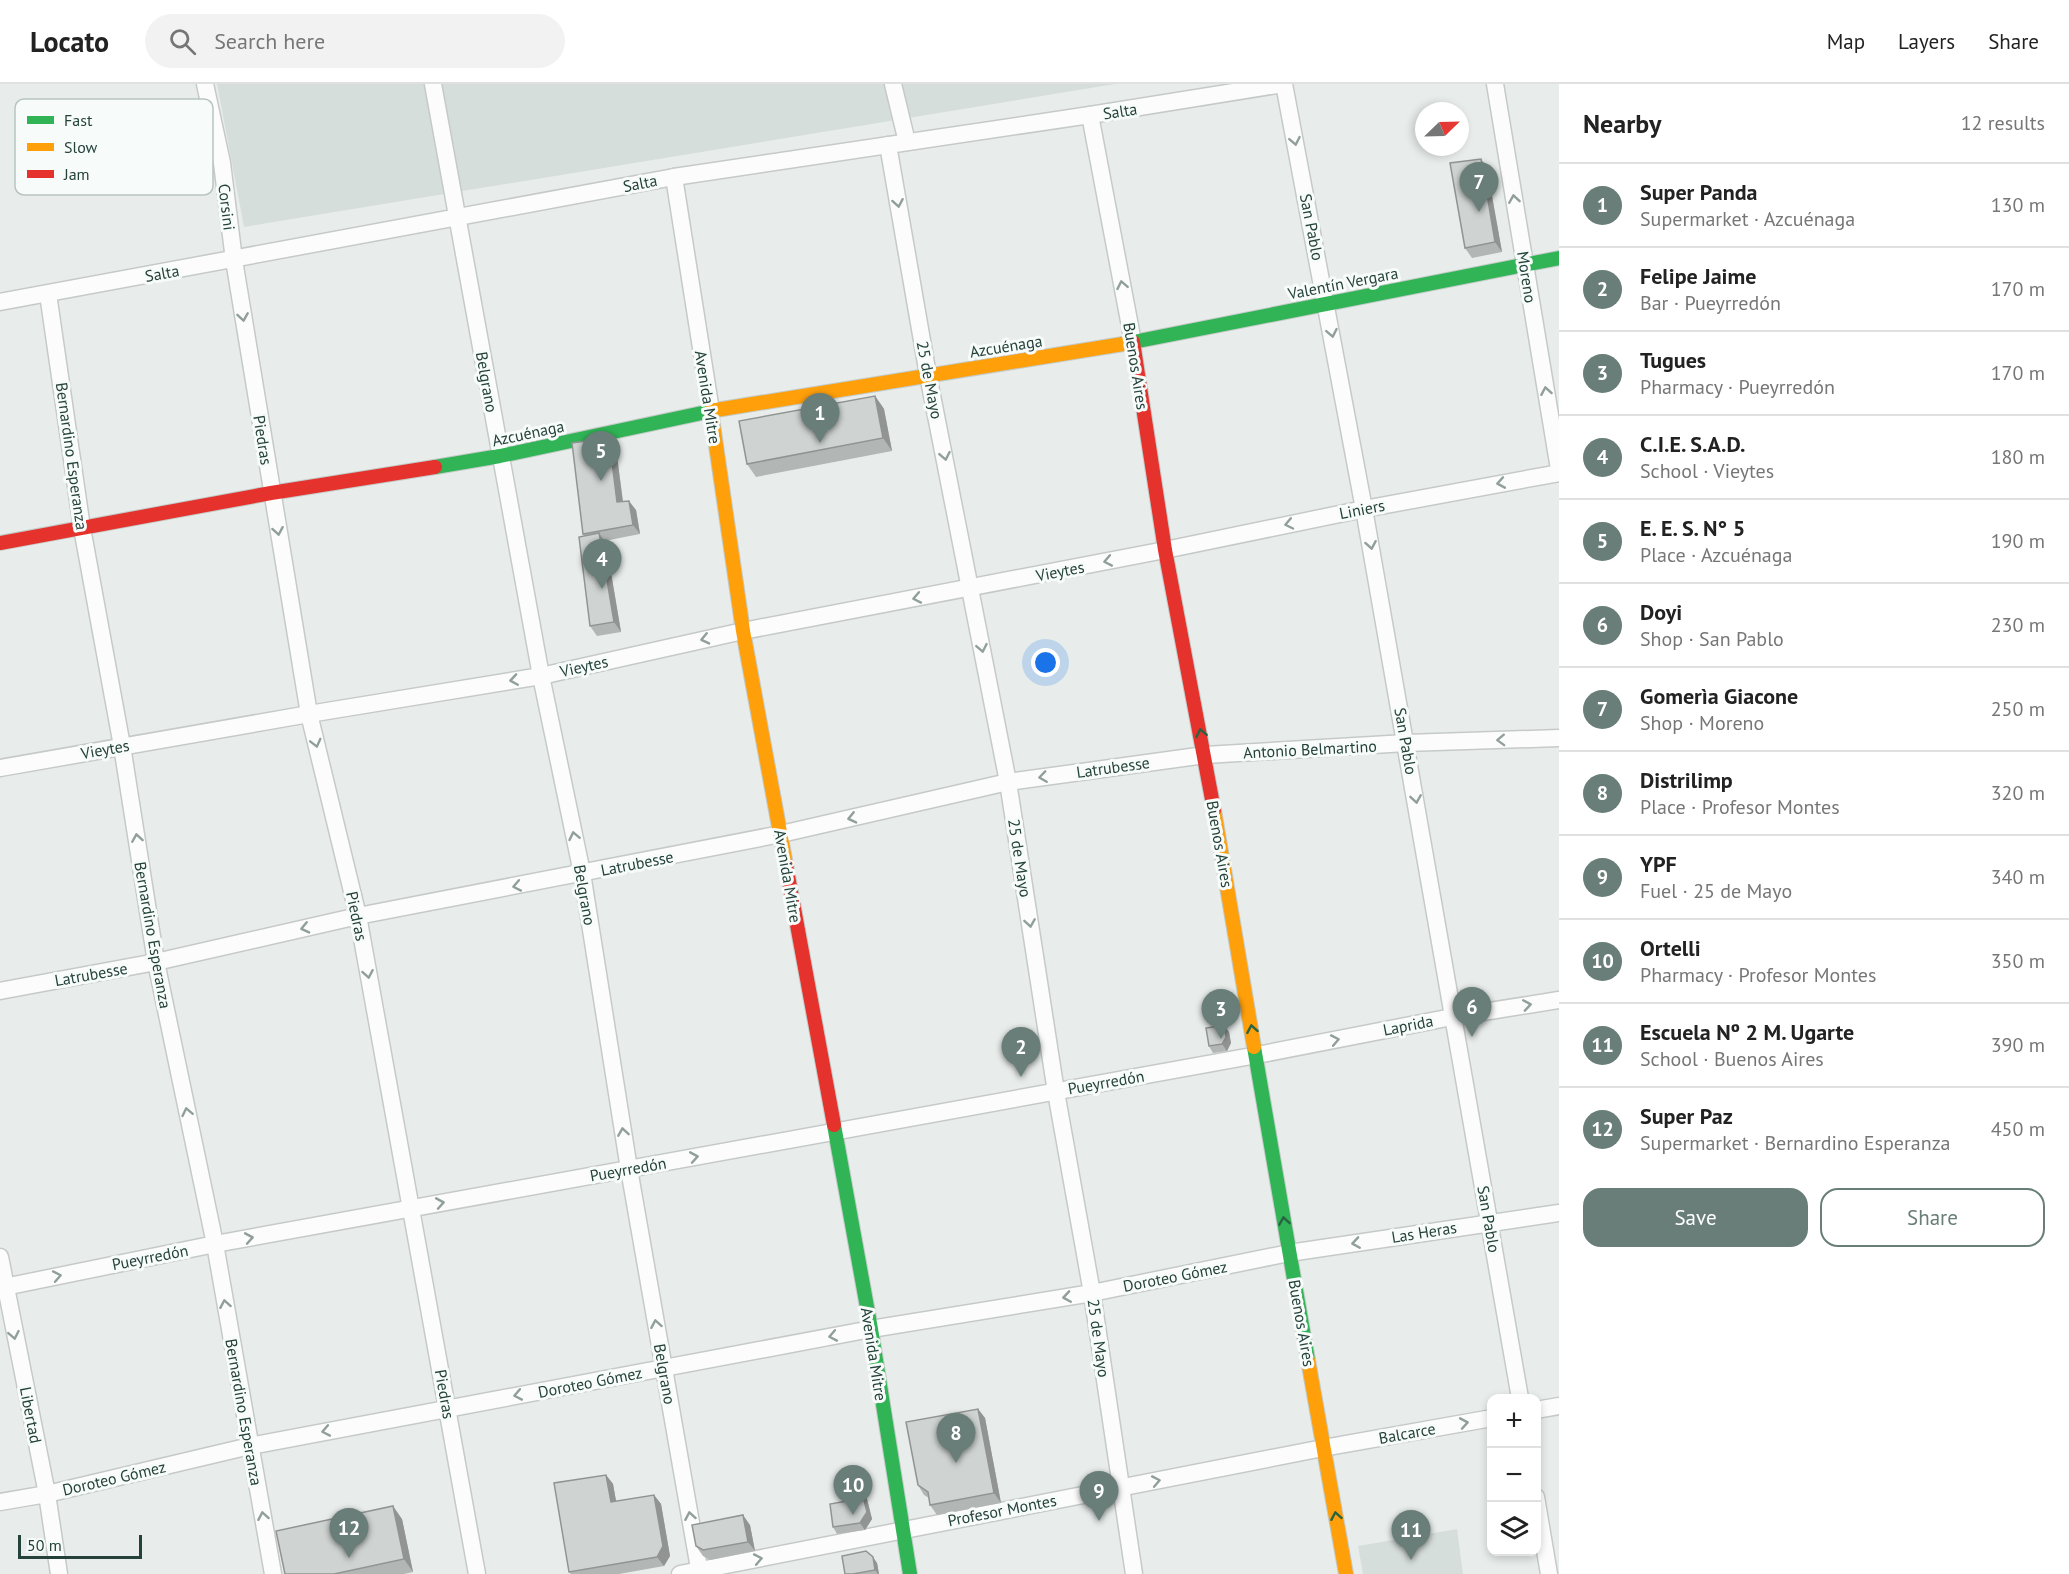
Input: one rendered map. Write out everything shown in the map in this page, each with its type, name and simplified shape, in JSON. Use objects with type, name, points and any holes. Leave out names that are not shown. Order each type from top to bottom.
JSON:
[{"type":"street","name":"Corsini","points":[[205,84],[208,99]]},
{"type":"street","name":"Belgrano","points":[[434,84],[541,676],[582,873],[629,1169],[700,1572]]},
{"type":"street","points":[[893,84],[907,142]]},
{"type":"street","name":"Salta","points":[[0,302],[674,177],[1090,116],[1284,84]]},
{"type":"street","name":"San Pablo","points":[[1284,84],[1364,508],[1519,1394]]},
{"type":"street","name":"Moreno","points":[[1495,84],[1559,471]]},
{"type":"street","name":"Buenos Aires","points":[[1090,116],[1133,342],[1166,550],[1205,755],[1346,1574]]},
{"type":"street","name":"Corsini","points":[[213,122],[222,164],[234,260]]},
{"type":"street","name":"25 de Mayo","points":[[888,145],[928,375],[1008,782],[1056,1092],[1092,1293],[1134,1574]]},
{"type":"street","name":"Avenida Mitre","points":[[674,177],[743,630],[871,1329],[910,1574]]},
{"type":"street","name":"Valentín Vergara","points":[[1133,342],[1559,258]]},
{"type":"street","name":"Piedras","points":[[234,260],[309,714],[358,916],[477,1574]]},
{"type":"street","name":"Bernardino Esperanza","points":[[48,294],[82,528],[122,746],[156,962],[215,1244],[273,1574]]},
{"type":"street","name":"Azcuénaga","points":[[0,543],[271,494],[500,456],[711,411],[1133,342]]},
{"type":"street","name":"Liniers","points":[[1166,550],[1364,508],[1559,471]]},
{"type":"street","name":"Vieytes","points":[[0,768],[541,676],[743,630],[1166,550]]},
{"type":"street","name":"Antonio Belmartino","points":[[1205,755],[1559,738]]},
{"type":"street","name":"Latrubesse","points":[[0,991],[156,962],[358,916],[781,834],[1008,782],[1205,755]]},
{"type":"street","name":"Laprida","points":[[1257,1055],[1452,1017],[1559,1000]]},
{"type":"street","name":"Pueyrredón","points":[[2,1287],[215,1244],[1257,1055]]},
{"type":"street","name":"Las Heras","points":[[1289,1253],[1559,1213]]},
{"type":"street","name":"Doroteo Gómez","points":[[0,1502],[47,1494],[250,1446],[871,1329],[1092,1293],[1289,1253]]},
{"type":"street","name":"Libertad","points":[[0,1257],[2,1287],[47,1494],[59,1574]]},
{"type":"street","points":[[1541,1409],[1559,1406]]},
{"type":"street","name":"Balcarce","points":[[1323,1448],[1487,1419]]},
{"type":"street","name":"Profesor Montes","points":[[680,1574],[700,1572],[903,1529],[1323,1448]]},
{"type":"street","points":[[1537,1502],[1549,1574]]},
{"type":"shaded area","points":[[217,84],[1115,84],[244,227]]},
{"type":"shaded area","points":[[1457,1529],[1463,1574],[1363,1574],[1358,1546]]},
{"type":"building","points":[[1481,159],[1495,242],[1465,248],[1450,163]]},
{"type":"building","points":[[875,396],[883,438],[747,464],[739,421]]},
{"type":"building","points":[[609,438],[617,502],[629,501],[633,525],[583,534],[572,443]]},
{"type":"building","points":[[599,533],[614,622],[590,626],[579,537]]},
{"type":"building","points":[[1224,1025],[1226,1037],[1222,1044],[1209,1046],[1206,1028]]},
{"type":"building","points":[[978,1409],[994,1493],[930,1505],[928,1492],[918,1485],[906,1422]]},
{"type":"building","points":[[606,1475],[611,1502],[654,1495],[663,1546],[657,1557],[569,1572],[554,1483]]},
{"type":"building","points":[[860,1485],[867,1512],[860,1523],[833,1527],[830,1504],[847,1501],[845,1487]]},
{"type":"building","points":[[393,1506],[404,1559],[334,1574],[285,1574],[276,1531]]},
{"type":"building","points":[[743,1515],[748,1542],[703,1550],[696,1546],[692,1525]]},
{"type":"building","points":[[866,1551],[873,1557],[875,1570],[845,1574],[842,1556]]},
{"type":"traffic: fast","points":[[1123,344],[1559,258]]},
{"type":"traffic: fast","points":[[435,467],[500,456],[716,410]]},
{"type":"traffic: fast","points":[[1254,1047],[1308,1360]]},
{"type":"traffic: fast","points":[[834,1125],[871,1329],[910,1574]]},
{"type":"traffic: slow","points":[[716,410],[1123,344]]},
{"type":"traffic: slow","points":[[711,411],[743,631],[786,865]]},
{"type":"traffic: slow","points":[[1214,810],[1254,1047]]},
{"type":"traffic: slow","points":[[1308,1360],[1346,1574]]},
{"type":"traffic: jam","points":[[1133,342],[1165,550],[1214,810]]},
{"type":"traffic: jam","points":[[0,543],[271,493],[435,467]]},
{"type":"traffic: jam","points":[[786,865],[834,1125]]},
{"type":"place","name":"Gomerìa Giacone","points":[[1479,212]]},
{"type":"place","name":"Super Panda","points":[[820,443]]},
{"type":"place","name":"E. E. S. N° 5","points":[[601,481]]},
{"type":"place","name":"C.I.E. S.A.D.","points":[[602,589]]},
{"type":"place","name":"Doyi","points":[[1472,1037]]},
{"type":"place","name":"Tugues","points":[[1221,1039]]},
{"type":"place","name":"Felipe Jaime","points":[[1021,1077]]},
{"type":"place","name":"Distrilimp","points":[[956,1463]]},
{"type":"place","name":"Ortelli","points":[[853,1515]]},
{"type":"place","name":"YPF","points":[[1099,1521]]},
{"type":"place","name":"Super Paz","points":[[349,1558]]},
{"type":"place","name":"Escuela Nº 2 M. Ugarte","points":[[1411,1560]]}]
